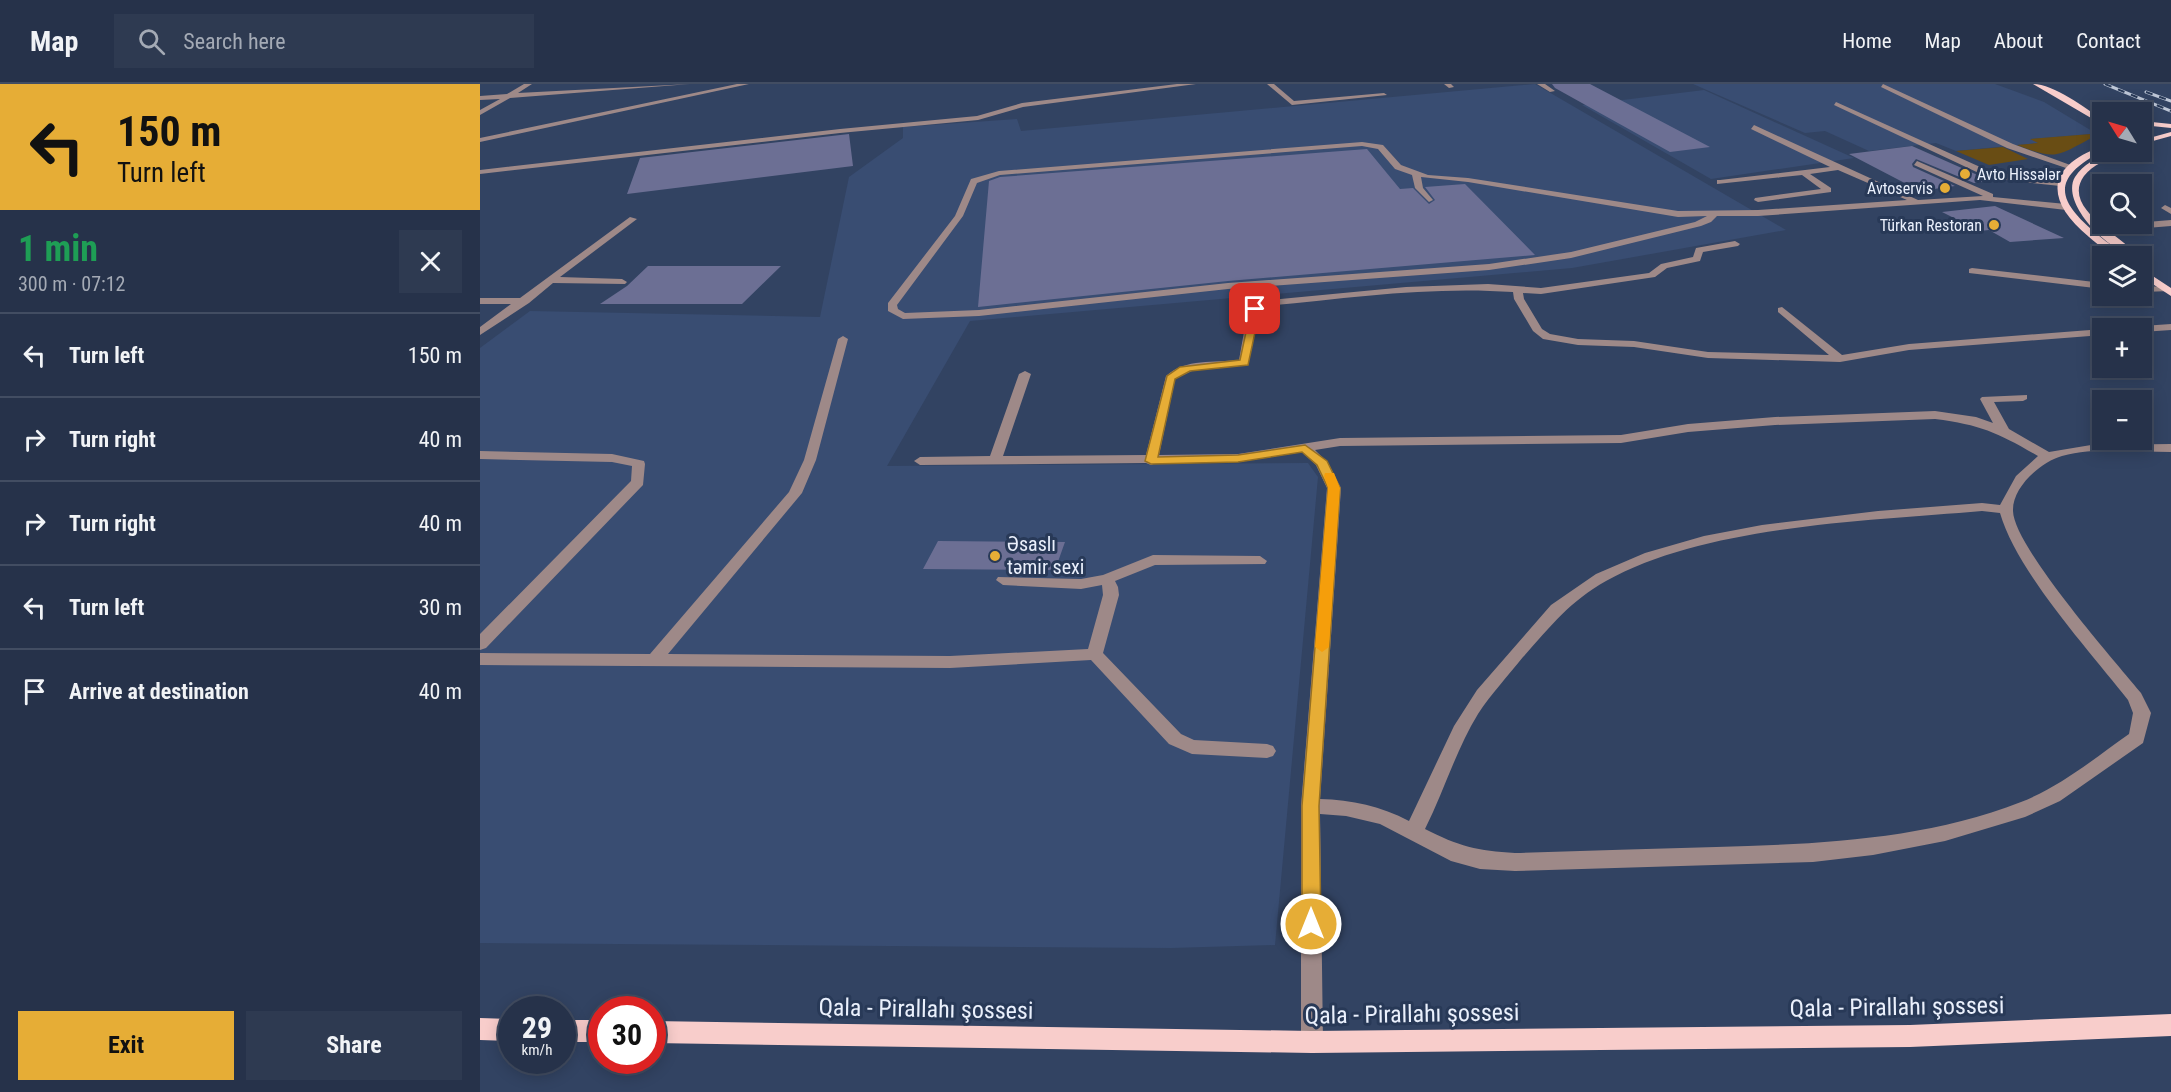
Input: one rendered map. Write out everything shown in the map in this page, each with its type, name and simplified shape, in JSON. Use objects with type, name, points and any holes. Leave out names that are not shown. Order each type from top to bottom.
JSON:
[{"type":"main road","points":[[2036,84],[2092,117]]},
{"type":"main road","points":[[2047,86],[2092,106]]},
{"type":"main road","points":[[2152,125],[2171,127]]},
{"type":"main road","points":[[2152,133],[2171,127]]},
{"type":"main road","points":[[2152,134],[2171,134]]},
{"type":"main road","points":[[2092,154],[2069,166],[2060,184],[2067,207],[2084,229],[2107,246]]},
{"type":"main road","points":[[2092,222],[2081,208],[2074,186],[2076,177],[2082,169],[2095,162]]},
{"type":"main road","points":[[2105,234],[2121,246]]},
{"type":"main road","points":[[2152,271],[2170,288]]},
{"type":"main road","points":[[2152,278],[2170,288]]},
{"type":"main road","name":"Qala - Pirallahı şossesi","points":[[666,1032],[1312,1042],[1910,1036],[2171,1025]]},
{"type":"main road","points":[[480,1029],[498,1030]]},
{"type":"street","points":[[480,113],[529,84]]},
{"type":"street","points":[[480,98],[687,84]]},
{"type":"street","points":[[480,140],[746,84]]},
{"type":"street","points":[[480,172],[736,142],[978,118],[1007,109],[1193,84]]},
{"type":"street","points":[[1270,84],[1292,103],[1384,95]]},
{"type":"street","points":[[1540,84],[1552,91]]},
{"type":"street","points":[[1883,86],[2010,146],[2069,166]]},
{"type":"street","points":[[1006,100],[1001,106],[1007,109]]},
{"type":"street","points":[[1836,104],[1986,172],[2006,178],[2060,184]]},
{"type":"street","points":[[1754,127],[1839,168],[1918,202]]},
{"type":"street","points":[[1713,215],[1698,224],[1570,255],[1509,264],[1228,286],[979,313],[903,316],[893,311],[895,298],[930,257],[959,216],[972,184],[988,175],[1362,144],[1380,147],[1398,168],[1416,174],[1468,180],[1654,211],[1713,215],[1996,198],[2067,207]]},
{"type":"street","points":[[1917,163],[1996,198]]},
{"type":"street","points":[[1720,182],[1839,168]]},
{"type":"street","points":[[1758,200],[1828,190],[1803,172]]},
{"type":"street","points":[[1416,174],[1419,188],[1429,200]]},
{"type":"street","points":[[480,332],[633,219]]},
{"type":"street","points":[[2152,225],[2171,223]]},
{"type":"street","points":[[1151,461],[1170,378],[1180,370],[1244,363],[1252,315],[1263,303],[1406,290],[1488,287],[1551,290],[1652,275],[1664,266],[1698,260],[1699,250],[1735,244]]},
{"type":"street","points":[[1972,272],[2092,284]]},
{"type":"street","points":[[552,280],[622,282]]},
{"type":"street","points":[[2152,289],[2170,288]]},
{"type":"street","points":[[1518,290],[1519,299],[1538,331],[1558,340],[1634,344],[1708,355],[1840,359],[1909,347],[2092,333]]},
{"type":"street","points":[[480,301],[525,301]]},
{"type":"street","points":[[1782,310],[1840,359]]},
{"type":"street","points":[[2152,328],[2171,327]]},
{"type":"street","points":[[654,660],[795,493],[810,460],[843,339]]},
{"type":"street","points":[[995,460],[1025,374]]},
{"type":"street","points":[[2004,431],[1986,399],[2023,397]]},
{"type":"street","points":[[920,461],[1151,461],[1238,458],[1340,442],[1621,439],[1688,428],[1764,422],[1935,415],[1976,421],[2004,431],[2048,456]]},
{"type":"street","points":[[1305,448],[1322,464],[1334,488],[1310,806],[1312,1042]]},
{"type":"street","points":[[1310,806],[1346,808],[1384,817],[1451,852],[1480,860],[1515,862],[1813,853],[1873,847],[1945,832],[2025,809],[2053,796],[2137,738],[2142,713],[2135,697],[2035,570],[2008,524],[2006,510],[2009,500],[2026,474],[2048,456],[2065,451],[2171,448]]},
{"type":"street","points":[[480,455],[612,458],[639,464],[638,482],[480,644]]},
{"type":"street","points":[[1414,831],[1433,797],[1455,741],[1483,694],[1559,606],[1594,581],[1633,564],[1705,540],[1780,527],[1983,507],[2006,510]]},
{"type":"street","points":[[1004,580],[1081,584],[1106,579],[1153,560],[1260,561]]},
{"type":"street","points":[[1095,654],[1112,595],[1111,587],[1106,579]]},
{"type":"street","points":[[480,660],[950,662],[1095,654],[1175,739],[1192,747],[1267,752]]},
{"type":"shaded area","points":[[1535,84],[1786,230],[1572,268],[970,321],[887,466],[1308,463],[1318,477],[1275,945],[1171,948],[480,943],[480,348],[530,311],[820,317],[849,177],[903,138],[903,127],[1017,119],[1021,131]]},
{"type":"shaded area","points":[[1693,84],[1995,84],[2044,102],[2092,131],[2091,134],[2031,139],[2040,143],[1956,151],[1936,143],[1869,151],[1825,131],[1805,133]]},
{"type":"shaded area","points":[[1704,90],[1854,158],[1711,179],[1582,105]]},
{"type":"shaded area","points":[[2092,134],[2092,138],[2057,154],[2041,153],[2017,145],[2038,143],[2030,139]]},
{"type":"shaded area","points":[[2003,147],[2028,159],[1989,165],[1956,151]]},
{"type":"building","points":[[1552,84],[1590,84],[1710,147],[1670,152],[1555,88]]},
{"type":"building","points":[[849,134],[853,166],[627,194],[640,158]]},
{"type":"building","points":[[1912,146],[1993,180],[1974,183],[1916,159],[1912,164],[1913,167],[1955,186],[1920,191],[1849,154]]},
{"type":"building","points":[[1367,149],[1400,189],[1413,188],[1429,204],[1435,200],[1425,187],[1465,184],[1535,255],[1228,281],[978,307],[989,181],[1000,177]]},
{"type":"building","points":[[1995,206],[2064,238],[2010,242],[1989,230],[1980,231],[1942,212]]},
{"type":"building","points":[[648,266],[781,266],[742,304],[600,304],[627,286]]},
{"type":"building","name":"Əsaslı təmir sexi","points":[[938,541],[1065,542],[1055,570],[923,569]]},
{"type":"railway","points":[[2105,84],[2171,111]]},
{"type":"railway","points":[[2146,92],[2171,101]]},
{"type":"slow traffic","points":[[1322,647],[1334,488],[1330,476]]},
{"type":"place","name":"Avto Hissələr","points":[[1965,174]]},
{"type":"place","name":"Avtoservis","points":[[1945,188]]},
{"type":"place","name":"Türkan Restoran","points":[[1994,225]]},
{"type":"place","name":"Əsaslı təmir sexi","points":[[995,556]]},
{"type":"route","points":[[1255,309],[1252,315],[1247,359],[1244,363],[1180,370],[1170,378],[1151,461],[1263,456],[1305,448],[1322,464],[1334,488],[1310,806],[1311,924]]}]
